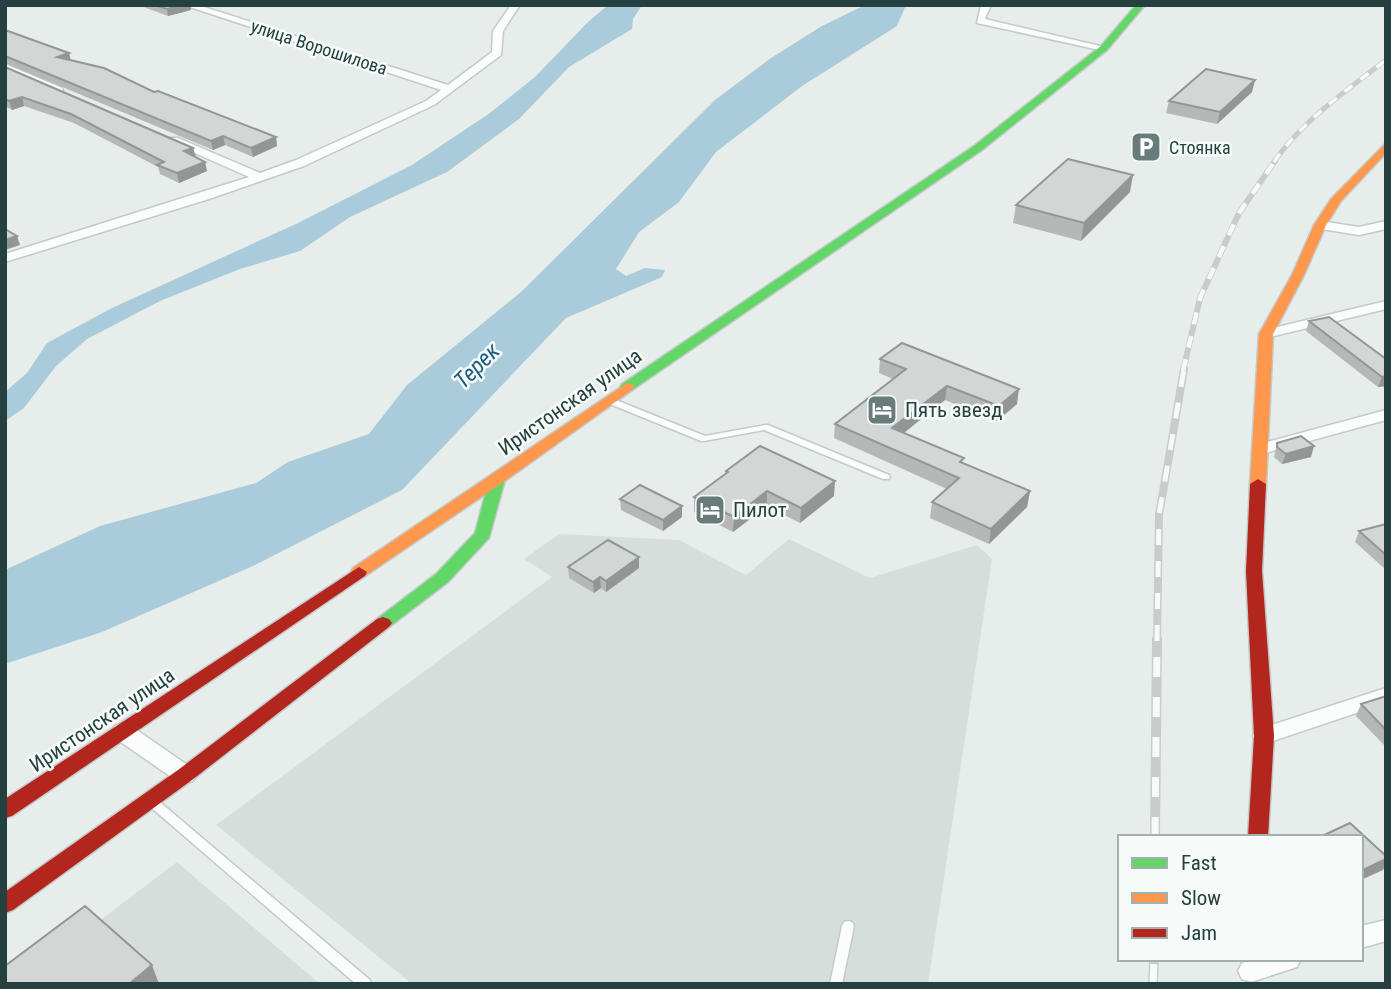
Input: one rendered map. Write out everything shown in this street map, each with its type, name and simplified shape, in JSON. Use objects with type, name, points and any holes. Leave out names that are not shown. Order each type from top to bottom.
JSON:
[{"type":"main road","name":"Иристонская улица","points":[[5,810],[497,480],[608,400],[978,148],[1104,48],[1141,5]]},
{"type":"main road","points":[[1258,835],[1264,736],[1254,571],[1266,334],[1298,275],[1320,225],[1337,199],[1386,146]]},
{"type":"main road","points":[[5,904],[185,775],[442,578],[483,534],[497,480]]},
{"type":"street","name":"улица Ворошилова","points":[[188,5],[450,89]]},
{"type":"street","points":[[5,258],[300,163],[430,103],[496,53],[498,31],[516,5]]},
{"type":"street","points":[[986,5],[980,21],[1104,48]]},
{"type":"street","points":[[5,66],[69,94]]},
{"type":"street","points":[[158,133],[260,177]]},
{"type":"street","points":[[1320,225],[1359,231],[1386,225]]},
{"type":"street","points":[[1266,334],[1386,305]]},
{"type":"street","points":[[1262,449],[1386,415]]},
{"type":"street","points":[[1264,736],[1386,695]]},
{"type":"street","points":[[123,732],[185,775]]},
{"type":"street","points":[[1363,936],[1386,930]]},
{"type":"street","points":[[1250,971],[1282,961]]},
{"type":"lane","points":[[608,400],[704,439],[765,427],[886,478]]},
{"type":"lane","points":[[149,800],[365,984]]},
{"type":"lane","points":[[836,984],[848,926]]},
{"type":"shaded area","points":[[559,534],[679,540],[746,575],[789,539],[870,578],[977,545],[992,559],[928,984],[412,984],[216,825],[552,577],[524,559]]},
{"type":"shaded area","points":[[177,862],[320,984],[16,984]]},
{"type":"water","points":[[608,5],[642,5],[633,19],[632,29],[569,67],[519,119],[447,172],[350,217],[300,251],[240,269],[160,301],[87,339],[56,366],[24,408],[5,421],[5,392],[27,373],[47,343],[112,308],[298,223],[412,165],[490,113],[535,77]]},
{"type":"water","name":"Терек","points":[[865,5],[906,5],[897,26],[802,86],[716,152],[679,202],[639,232],[616,269],[626,276],[645,268],[665,270],[662,277],[566,318],[402,490],[253,566],[102,632],[5,664],[5,570],[100,526],[256,483],[288,462],[369,434],[407,385],[521,292],[715,100],[771,58],[822,26]]},
{"type":"building","points":[[155,5],[181,5],[167,9]]},
{"type":"building","points":[[5,30],[69,53],[57,57],[104,68],[154,92],[158,91],[276,137],[251,148],[223,136],[211,141],[5,56]]},
{"type":"building","points":[[5,67],[193,148],[184,151],[205,162],[177,173],[157,165],[164,162],[71,114],[22,97],[9,101],[5,99]]},
{"type":"building","points":[[1206,69],[1255,80],[1220,112],[1169,101]]},
{"type":"building","points":[[1068,159],[1133,175],[1084,223],[1016,205]]},
{"type":"building","points":[[5,229],[17,236],[5,240]]},
{"type":"building","points":[[1329,317],[1386,359],[1386,376],[1382,377],[1309,321]]},
{"type":"building","points":[[902,343],[1019,389],[999,406],[947,386],[892,428],[964,458],[960,462],[1030,491],[991,529],[932,502],[959,478],[835,424],[906,369],[880,359]]},
{"type":"building","points":[[1301,436],[1314,446],[1286,454],[1277,447],[1277,443]]},
{"type":"building","points":[[760,446],[835,481],[801,508],[767,491],[734,517],[694,497],[728,472],[726,471]]},
{"type":"building","points":[[640,485],[682,506],[663,520],[620,499]]},
{"type":"building","points":[[1386,524],[1386,555],[1359,531]]},
{"type":"building","points":[[608,540],[639,557],[606,581],[600,577],[593,582],[568,567]]},
{"type":"building","points":[[1386,696],[1386,730],[1361,704]]},
{"type":"building","points":[[1350,823],[1386,856],[1386,859],[1363,870],[1363,835],[1324,835]]},
{"type":"building","points":[[85,906],[152,965],[129,984],[5,984],[5,966]]},
{"type":"railway","points":[[1274,162],[1311,120],[1386,60]]},
{"type":"railway","points":[[1183,371],[1200,298],[1239,213],[1275,161]]},
{"type":"railway","points":[[1157,641],[1159,515],[1184,369]]},
{"type":"railway","points":[[1155,835],[1157,639]]},
{"type":"railway","points":[[1153,984],[1154,961]]},
{"type":"traffic: fast","points":[[627,387],[978,148],[1104,48],[1141,5]]},
{"type":"traffic: fast","points":[[383,623],[442,578],[483,534],[497,480]]},
{"type":"traffic: slow","points":[[1258,484],[1266,334],[1298,275],[1320,225],[1337,199],[1386,146]]},
{"type":"traffic: slow","points":[[359,572],[497,480],[627,387]]},
{"type":"traffic: jam","points":[[1258,484],[1254,571],[1264,736],[1258,835]]},
{"type":"traffic: jam","points":[[5,810],[359,572]]},
{"type":"traffic: jam","points":[[5,904],[185,775],[383,623]]},
{"type":"place","name":"Стоянка","points":[[1146,147]]},
{"type":"place","name":"Пять звезд","points":[[882,410]]},
{"type":"place","name":"Пилот","points":[[710,510]]}]
